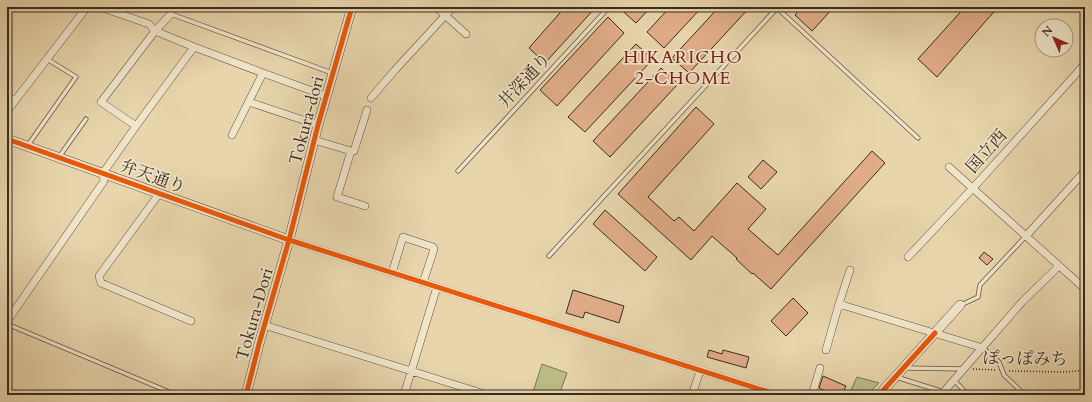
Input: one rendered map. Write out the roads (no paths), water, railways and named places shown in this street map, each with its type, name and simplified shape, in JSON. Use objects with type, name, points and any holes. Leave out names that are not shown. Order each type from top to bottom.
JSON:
[{"type":"street","points":[[7,111],[87,7]]},
{"type":"street","points":[[100,7],[149,24],[155,31],[194,47],[326,96]]},
{"type":"street","name":"Tokura-dori","points":[[289,240],[332,73],[352,7]]},
{"type":"street","points":[[436,7],[466,34]]},
{"type":"street","points":[[371,98],[453,7]]},
{"type":"street","points":[[136,126],[101,102],[155,31],[171,14]]},
{"type":"street","points":[[8,321],[104,181],[104,173],[136,126],[194,47]]},
{"type":"street","name":"国立西","points":[[908,257],[973,188],[1085,64]]},
{"type":"street","points":[[232,135],[263,73]]},
{"type":"street","points":[[7,97],[15,101]]},
{"type":"street","points":[[249,102],[318,125]]},
{"type":"street","points":[[365,206],[337,197],[351,151],[354,151],[367,110]]},
{"type":"street","name":"弁天通り","points":[[7,138],[289,240]]},
{"type":"street","points":[[314,140],[351,151]]},
{"type":"street","points":[[949,167],[1059,266],[1083,284]]},
{"type":"street","points":[[1026,236],[1085,171]]},
{"type":"street","points":[[159,194],[99,276],[101,283],[191,321]]},
{"type":"street","points":[[392,273],[403,237],[433,247],[434,249],[423,283]]},
{"type":"street","points":[[289,240],[778,395]]},
{"type":"street","name":"Tokura-Dori","points":[[246,395],[264,325],[289,240]]},
{"type":"street","points":[[942,393],[1022,302],[1059,266]]},
{"type":"street","points":[[826,350],[838,304],[850,270]]},
{"type":"street","points":[[404,395],[437,287]]},
{"type":"street","points":[[838,304],[983,348]]},
{"type":"street","points":[[879,395],[960,305]]},
{"type":"street","points":[[264,325],[477,393],[488,395]]},
{"type":"street","points":[[812,395],[820,368]]},
{"type":"street","points":[[692,395],[700,371]]},
{"type":"lane","name":"井深通り","points":[[458,171],[610,7]]},
{"type":"lane","points":[[549,256],[776,7],[918,138]]},
{"type":"lane","points":[[171,14],[332,73]]},
{"type":"lane","points":[[27,146],[76,77],[47,59]]},
{"type":"lane","points":[[58,157],[86,119]]},
{"type":"lane","points":[[960,305],[978,297],[980,286],[1026,236]]},
{"type":"lane","points":[[8,321],[166,391]]},
{"type":"lane","points":[[983,348],[999,362],[1004,375],[1025,395]]},
{"type":"lane","points":[[903,368],[965,368]]},
{"type":"lane","points":[[895,377],[942,393]]},
{"type":"lane","points":[[954,380],[968,395]]},
{"type":"district","name":"HIKARICHO 2-CHOME","points":[[683,67]]}]
